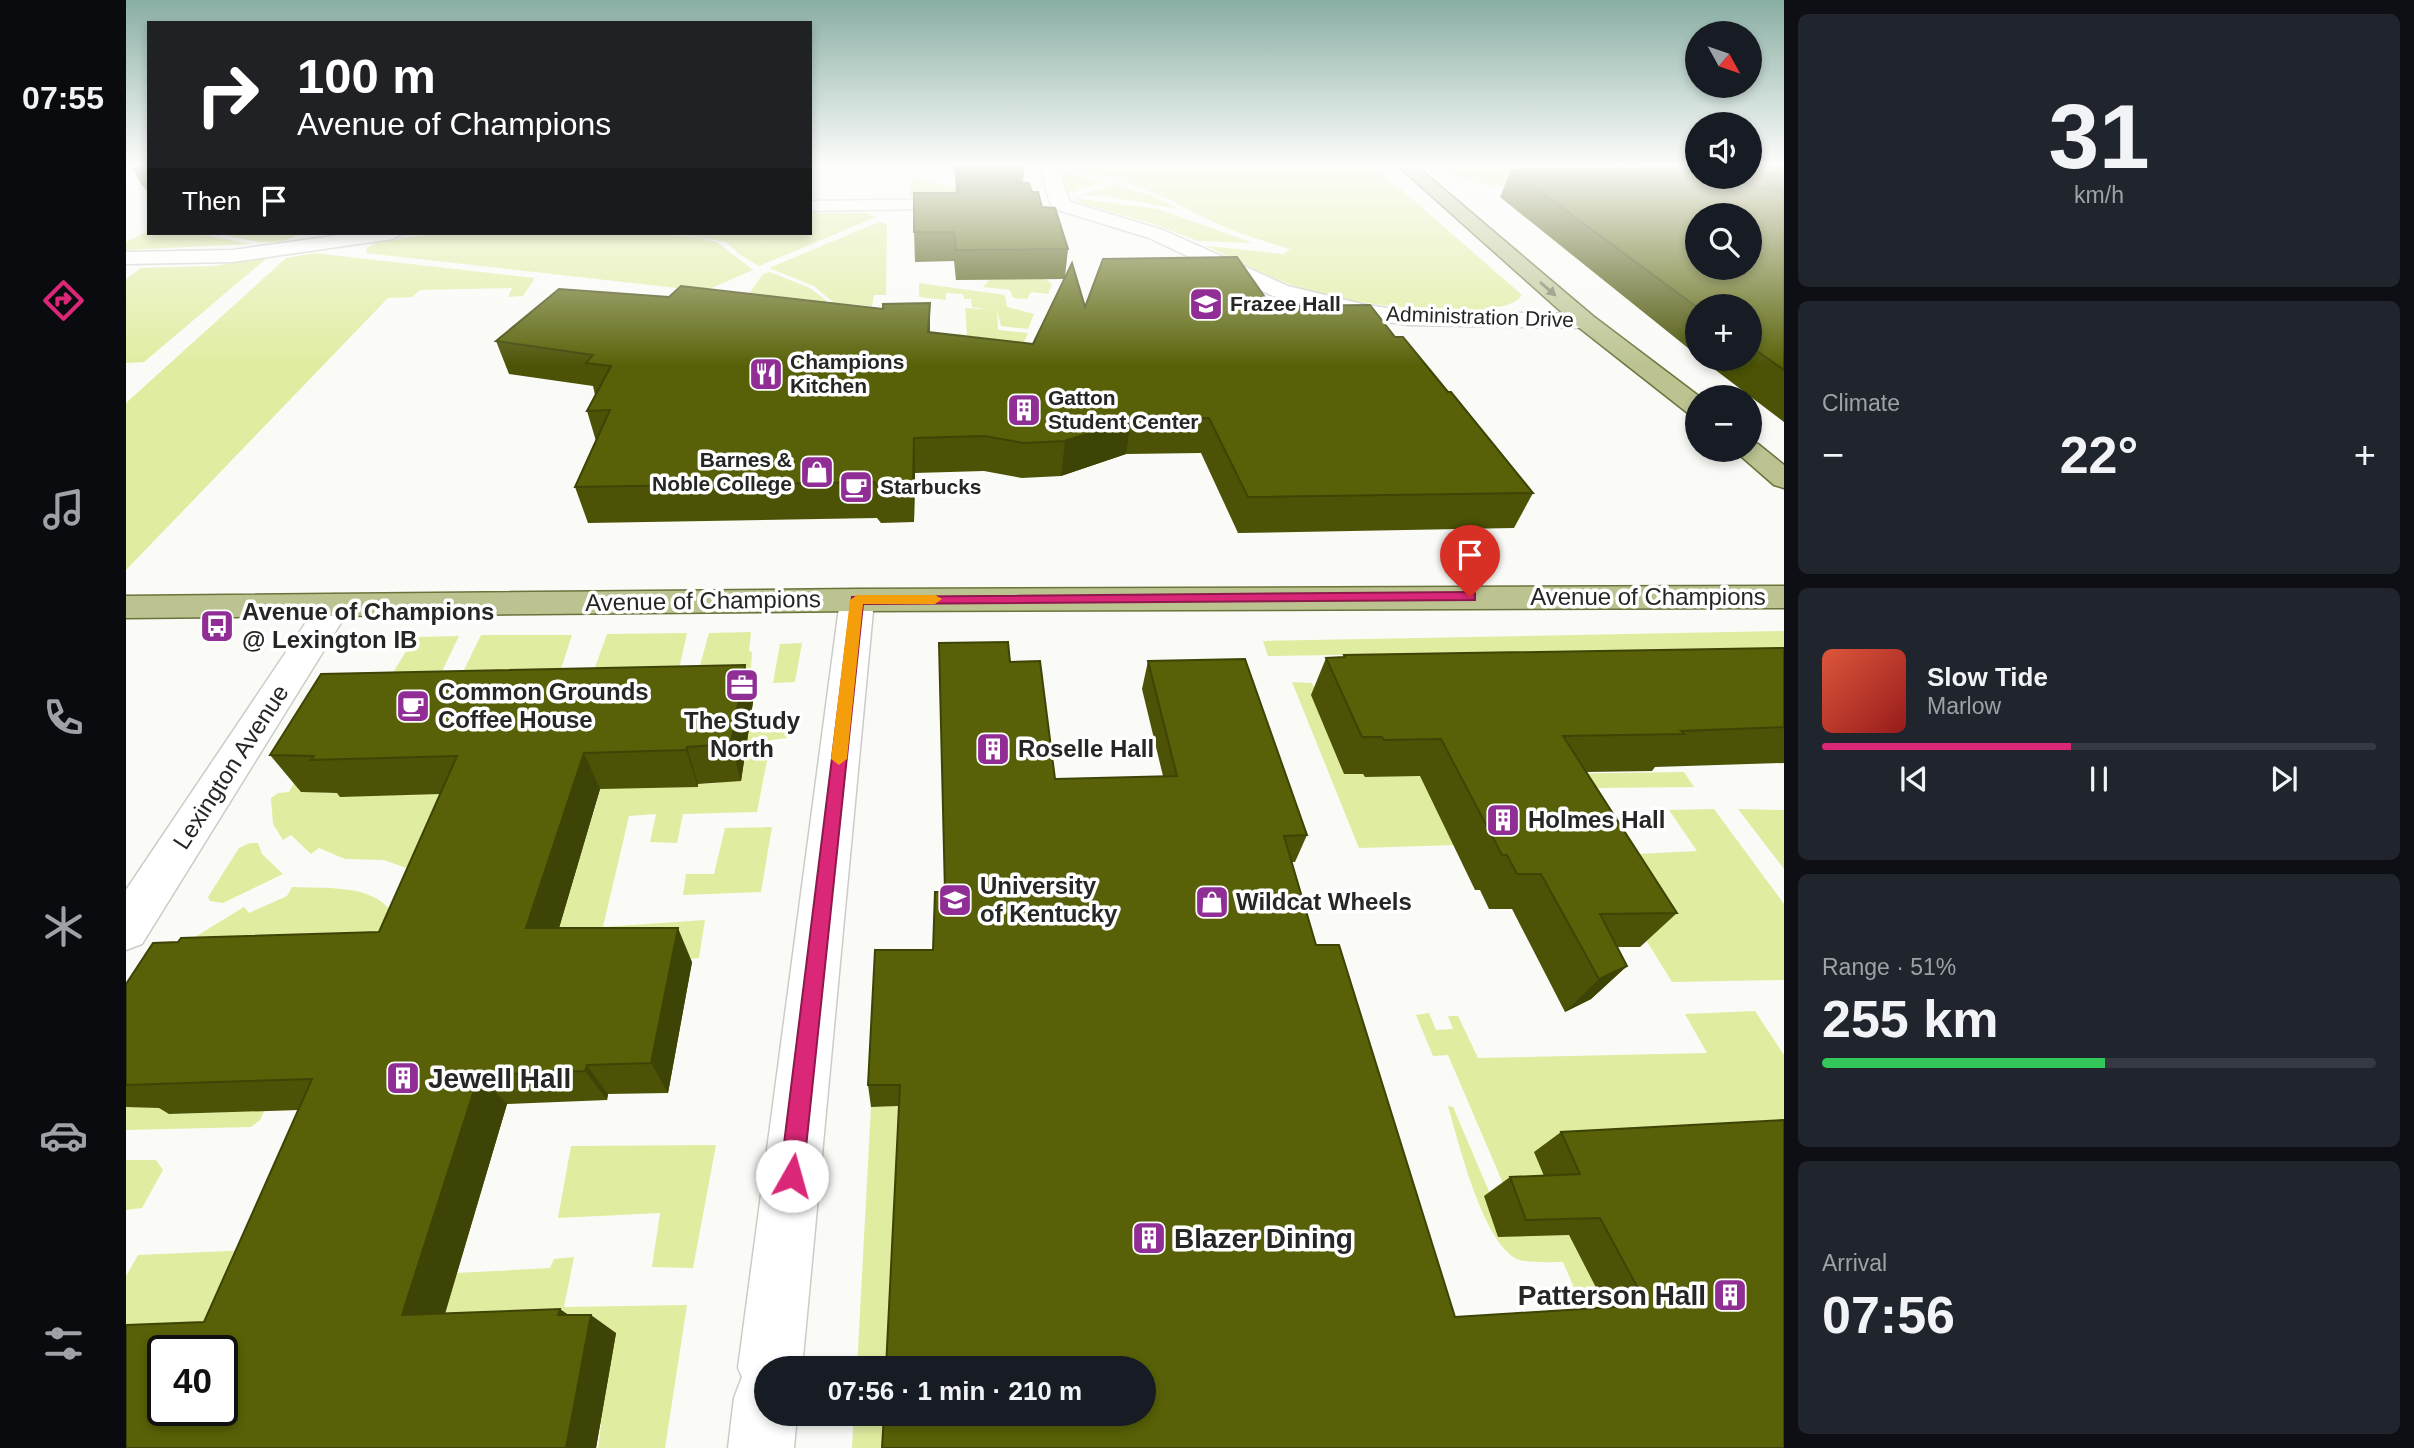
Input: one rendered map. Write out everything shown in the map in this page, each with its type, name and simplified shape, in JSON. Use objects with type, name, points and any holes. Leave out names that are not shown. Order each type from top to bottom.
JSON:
[{"type":"main road","points":[[1482,232],[1585,321],[1685,398]]},
{"type":"main road","points":[[1762,461],[1784,479]]},
{"type":"main road","name":"Avenue of Champions","points":[[126,607],[857,600],[1784,597]]},
{"type":"street","name":"Administration Drive","points":[[1148,232],[1281,291],[1366,312],[1409,318],[1585,321]]},
{"type":"street","points":[[126,258],[233,256],[379,235]]},
{"type":"street","points":[[771,1356],[857,600]]},
{"type":"street","name":"Lexington Avenue","points":[[126,929],[335,605]]},
{"type":"street","points":[[761,1448],[763,1426]]},
{"type":"green space","points":[[147,232],[147,235],[204,235],[251,244],[126,250],[126,242]]},
{"type":"green space","points":[[812,232],[841,232],[759,266],[726,242],[689,235],[812,235]]},
{"type":"green space","points":[[856,232],[887,232],[886,295],[874,295],[872,306],[834,303],[814,286],[769,268]]},
{"type":"green space","points":[[1174,232],[1221,232],[1253,243],[1198,241]]},
{"type":"green space","points":[[1237,232],[1449,232],[1522,295],[1509,304],[1486,309],[1457,311],[1390,306],[1333,297],[1301,288],[1246,266],[1207,246],[1283,254],[1290,249]]},
{"type":"green space","points":[[224,235],[296,235],[280,241],[247,240]]},
{"type":"green space","points":[[426,235],[676,235],[717,242],[753,270],[704,291],[366,253],[367,248],[376,242]]},
{"type":"green space","points":[[314,253],[535,278],[523,296],[508,297],[512,288],[420,290],[412,297],[388,298],[126,570],[126,403],[286,258]]},
{"type":"green space","points":[[267,258],[144,362],[126,363],[126,279],[141,268],[213,266]]},
{"type":"green space","points":[[770,272],[810,288],[827,301],[823,304],[748,295],[763,274]]},
{"type":"green space","points":[[1045,279],[1052,284],[1048,294],[1031,292],[1027,299],[1013,298],[1010,290],[983,287],[989,280]]},
{"type":"green space","points":[[919,283],[1005,295],[1007,307],[1034,314],[1028,329],[1001,326],[997,311],[998,330],[1028,333],[1020,352],[954,344],[954,334],[967,335],[965,308],[986,309],[972,307],[971,299],[964,299],[963,294],[946,293],[946,300],[919,297]]},
{"type":"green space","points":[[1784,631],[1784,648],[1268,656],[1263,641]]},
{"type":"green space","points":[[751,632],[751,668],[719,669],[695,683],[709,633]]},
{"type":"green space","points":[[687,633],[679,669],[594,670],[607,634]]},
{"type":"green space","points":[[481,635],[572,635],[560,672],[462,674]]},
{"type":"green space","points":[[459,636],[434,688],[392,674],[415,637]]},
{"type":"green space","points":[[802,643],[795,682],[773,683],[780,644]]},
{"type":"green space","points":[[1292,682],[1312,683],[1317,695],[1312,696],[1344,774],[1363,774],[1365,777],[1422,772],[1457,845],[1359,848]]},
{"type":"green space","points":[[791,720],[787,738],[771,740],[757,812],[683,814],[677,843],[650,842],[656,814],[629,816],[603,927],[705,920],[699,958],[637,963],[553,947],[572,870],[576,870],[597,801],[598,787],[698,787],[698,784],[718,783],[750,721]]},
{"type":"green space","points":[[323,731],[322,793],[465,793],[412,870],[384,860],[345,859],[319,848],[311,854],[291,835],[283,840],[273,824],[271,798],[278,793],[289,792]]},
{"type":"green space","points":[[1684,772],[1694,787],[1595,788],[1637,854],[1697,851],[1669,810],[1714,809],[1784,904],[1784,980],[1672,982],[1543,774]]},
{"type":"green space","points":[[1738,809],[1784,810],[1784,869]]},
{"type":"green space","points":[[772,827],[761,892],[683,895],[686,874],[714,874],[725,828]]},
{"type":"green space","points":[[258,843],[262,854],[283,874],[223,903],[210,901],[208,897],[239,848]]},
{"type":"green space","points":[[292,887],[346,889],[372,896],[383,903],[392,912],[375,965],[182,945],[244,907],[249,913],[287,896]]},
{"type":"green space","points":[[1755,1011],[1784,1055],[1784,1146],[1551,1193],[1508,1195],[1448,1055],[1433,1056],[1416,1015],[1429,1013],[1436,1030],[1453,1029],[1448,1016],[1458,1016],[1478,1058],[1707,1053],[1685,1014]]},
{"type":"green space","points":[[267,1105],[260,1120],[251,1127],[126,1130],[126,1106],[172,1108],[170,1114],[226,1112],[229,1107]]},
{"type":"green space","points":[[902,1106],[891,1356],[858,1356],[871,1107]]},
{"type":"green space","points":[[1448,1106],[1453,1107],[1491,1196],[1569,1235],[1665,1275],[1588,1320],[1563,1262],[1520,1260],[1507,1252],[1495,1236],[1474,1192]]},
{"type":"green space","points":[[716,1145],[693,1268],[652,1267],[660,1213],[558,1218],[571,1146]]},
{"type":"green space","points":[[126,1160],[156,1160],[163,1170],[142,1208],[126,1210]]},
{"type":"green space","points":[[292,1248],[264,1316],[189,1335],[147,1335],[147,1346],[126,1351],[126,1276],[138,1255]]},
{"type":"green space","points":[[574,1257],[564,1307],[687,1305],[665,1448],[598,1448],[601,1425],[460,1332],[439,1310],[456,1273],[550,1268],[554,1259]]},
{"type":"green space","points":[[853,1426],[888,1426],[887,1448],[852,1448]]},
{"type":"building","points":[[914,232],[1062,232],[1068,249],[956,250],[954,232]]},
{"type":"building","points":[[1594,232],[1685,232],[1685,280],[1762,280],[1762,232],[1784,232],[1784,370],[1762,354],[1762,294],[1685,294],[1685,298]]},
{"type":"building","name":"Gatton Student Center","points":[[1237,257],[1271,306],[1370,305],[1395,337],[1403,337],[1448,392],[1451,392],[1533,493],[1248,497],[1209,418],[1131,419],[1065,441],[1024,443],[985,436],[914,438],[913,486],[879,487],[874,482],[575,487],[610,410],[587,411],[611,366],[586,363],[593,355],[496,341],[559,289],[669,297],[681,286],[883,309],[883,304],[930,303],[928,332],[1033,344],[1072,263],[1085,307],[1103,259]]},
{"type":"building","points":[[1008,642],[1010,662],[1040,661],[1055,779],[1177,776],[1148,661],[1245,659],[1307,835],[1284,836],[1316,945],[1339,945],[1455,1317],[1647,1305],[1600,1218],[1526,1220],[1510,1177],[1580,1174],[1561,1132],[1784,1120],[1784,1448],[882,1448],[883,1426],[1156,1426],[1156,1356],[887,1356],[900,1085],[868,1085],[875,950],[933,950],[935,892],[945,892],[939,643]]},
{"type":"building","points":[[1784,648],[1784,727],[1681,731],[1684,734],[1563,736],[1677,913],[1600,914],[1627,966],[1599,979],[1541,874],[1517,874],[1507,855],[1502,855],[1441,739],[1384,740],[1382,737],[1362,737],[1326,658],[1345,657],[1344,655]]},
{"type":"building","name":"Jewell Hall","points":[[745,665],[731,744],[687,747],[686,750],[584,753],[526,928],[678,928],[651,1063],[587,1065],[585,1071],[479,1075],[402,1315],[560,1309],[558,1315],[591,1315],[566,1448],[126,1448],[126,1325],[204,1322],[312,1079],[126,1085],[126,984],[153,943],[178,942],[181,938],[379,932],[457,756],[311,760],[314,756],[270,755],[321,674]]},
{"type":"slow traffic","points":[[839,759],[857,600],[935,599]]},
{"type":"place","name":"Frazee Hall","points":[[1206,304]]},
{"type":"place","name":"Champions Kitchen","points":[[766,374]]},
{"type":"place","name":"Gatton Student Center","points":[[1024,410]]},
{"type":"place","name":"Barnes & Noble College","points":[[817,472]]},
{"type":"place","name":"Starbucks","points":[[856,487]]},
{"type":"place","name":"Avenue of Champions @ Lexington IB","points":[[217,626]]},
{"type":"place","name":"The Study North","points":[[742,685]]},
{"type":"place","name":"Common Grounds Coffee House","points":[[413,706]]},
{"type":"place","name":"Roselle Hall","points":[[993,749]]},
{"type":"place","name":"Holmes Hall","points":[[1503,820]]},
{"type":"place","name":"University of Kentucky","points":[[955,900]]},
{"type":"place","name":"Wildcat Wheels","points":[[1212,902]]},
{"type":"place","name":"Jewell Hall","points":[[403,1078]]},
{"type":"place","name":"Blazer Dining","points":[[1149,1238]]},
{"type":"place","name":"Patterson Hall","points":[[1730,1295]]},
{"type":"route","points":[[792,1176],[857,600],[1470,597]]}]
